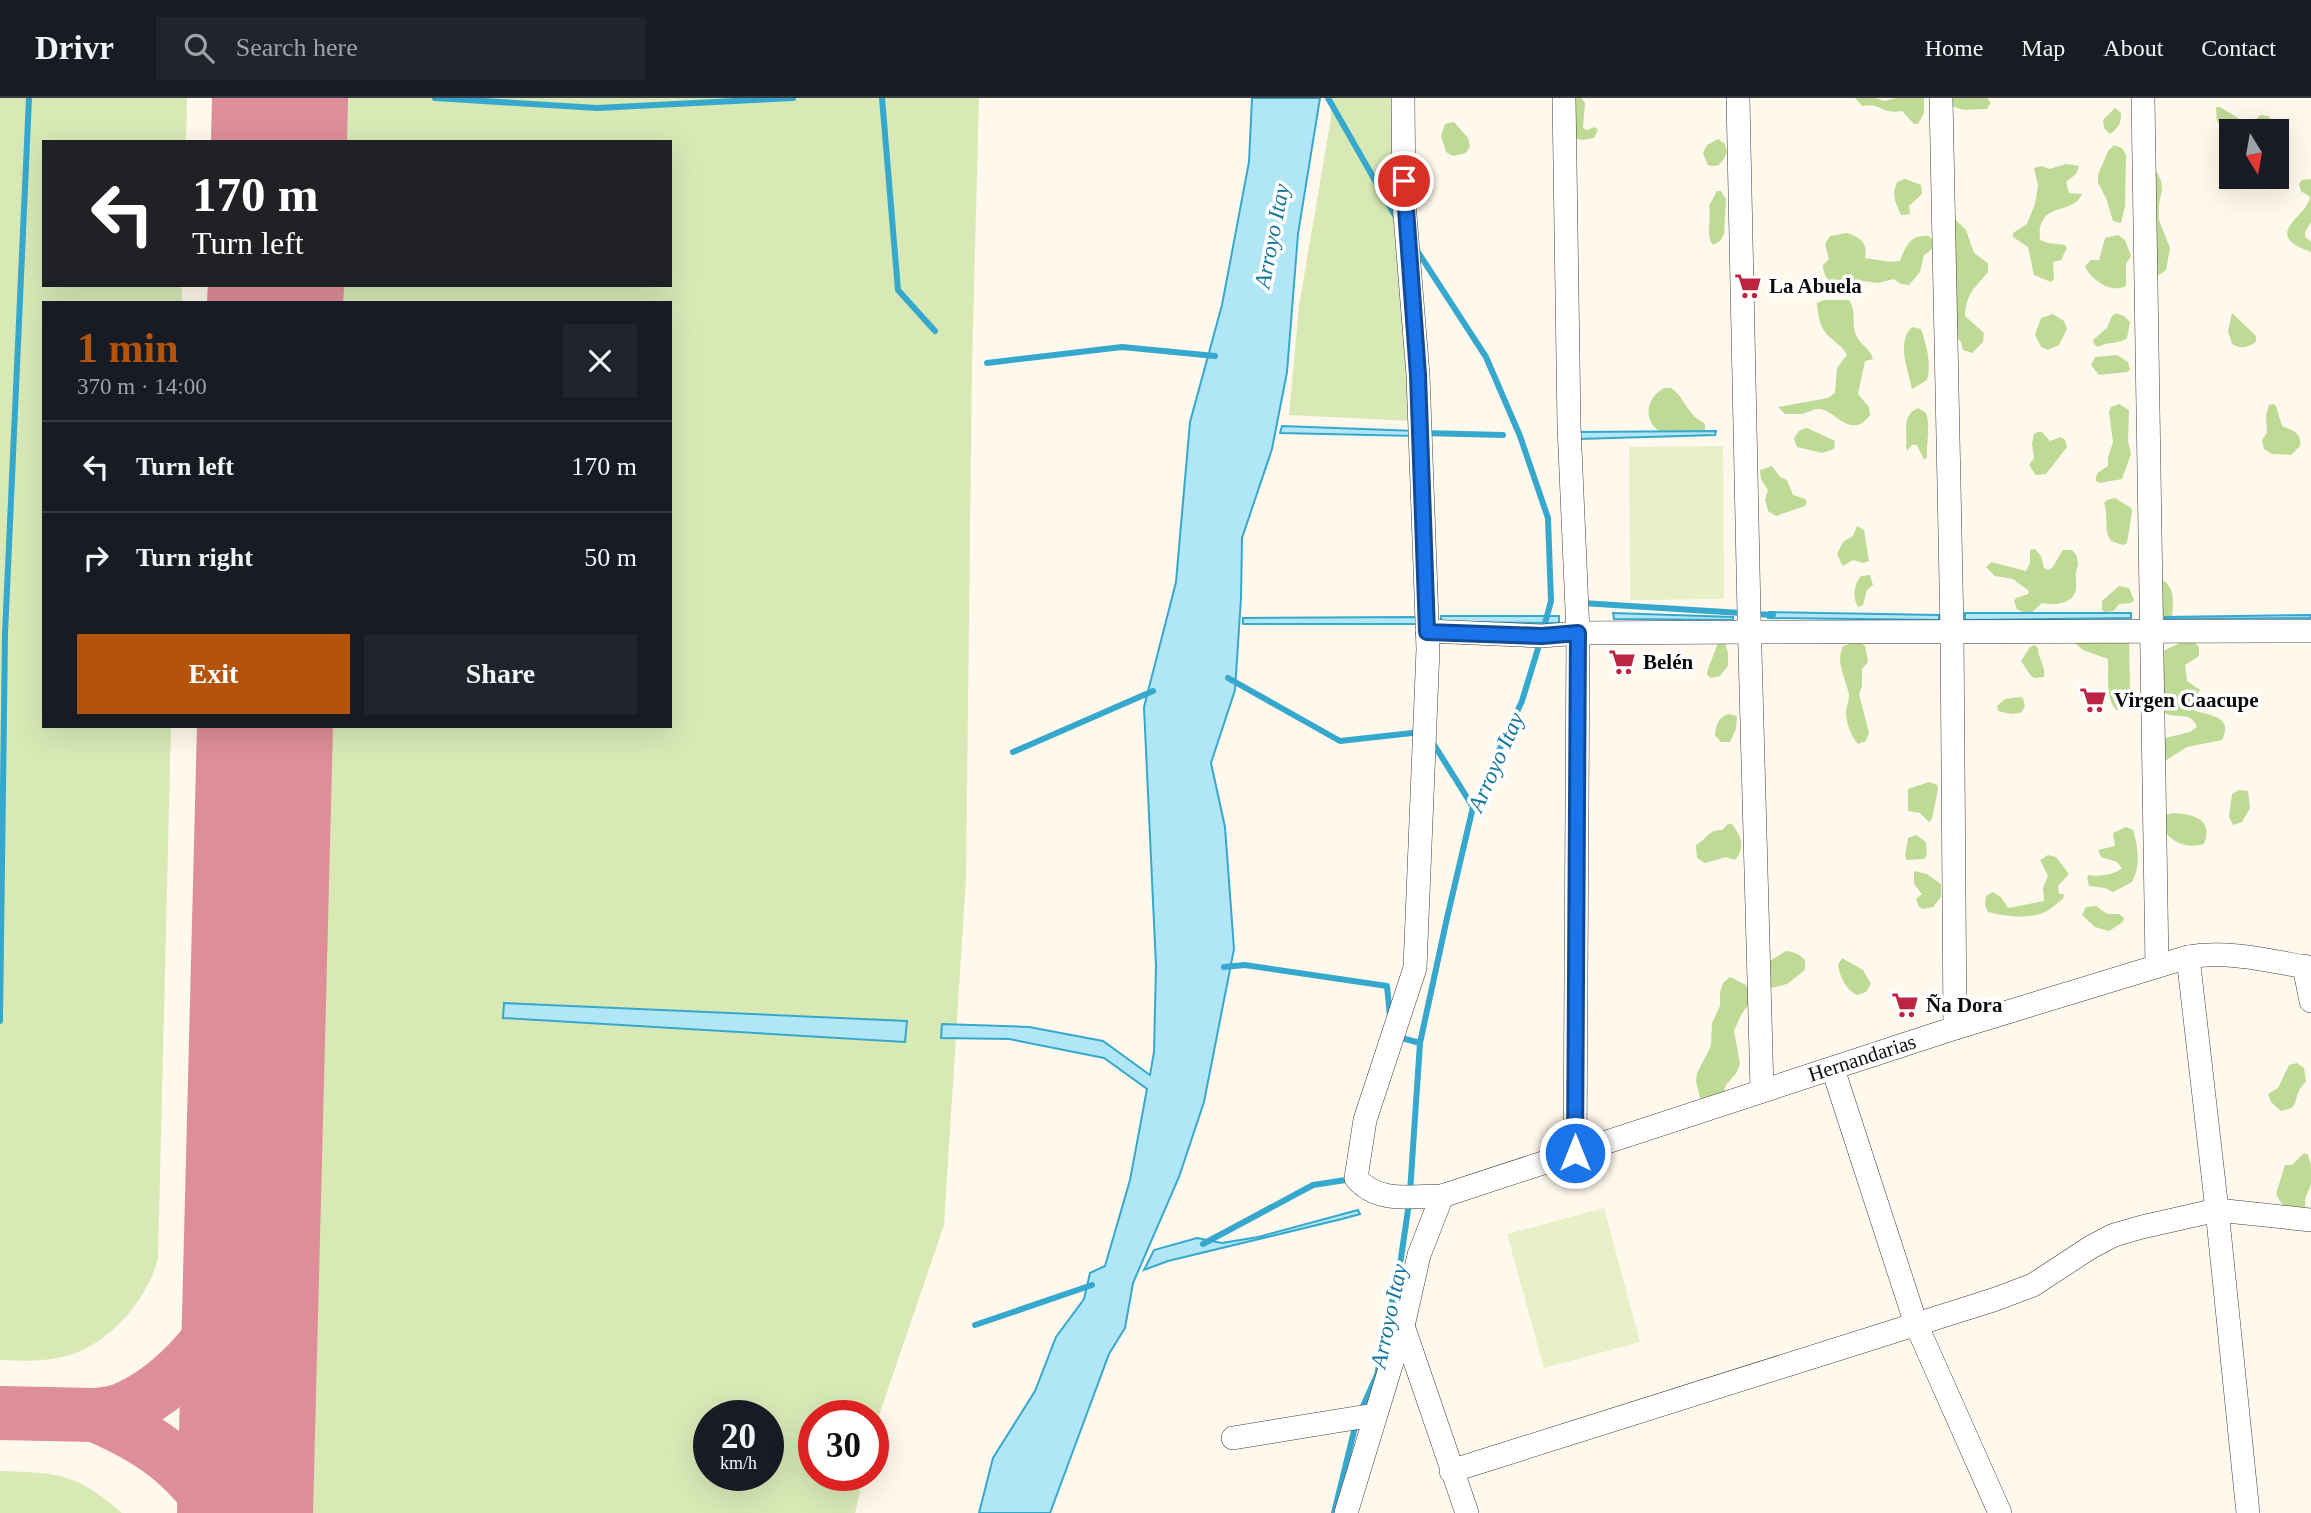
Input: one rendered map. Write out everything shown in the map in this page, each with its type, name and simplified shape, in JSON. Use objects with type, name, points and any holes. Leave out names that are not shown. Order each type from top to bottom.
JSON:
[{"type":"street","points":[[1403,98],[1404,203],[1418,375],[1427,632],[1542,636],[1578,633],[1952,630],[2311,631]]},
{"type":"street","points":[[1564,98],[1570,436],[1578,633],[1575,1153]]},
{"type":"street","points":[[1738,98],[1762,1090]]},
{"type":"street","points":[[1941,98],[1952,630],[1955,1028]]},
{"type":"street","points":[[2143,98],[2157,966]]},
{"type":"street","name":"Hernandarias","points":[[1427,632],[1415,968],[1365,1119],[1356,1178],[1376,1195],[1442,1196],[1955,1028],[2188,957],[2210,953],[2307,967]]},
{"type":"street","points":[[2188,957],[2248,1513]]},
{"type":"street","points":[[2307,967],[2311,1001]]},
{"type":"street","points":[[1833,1069],[1916,1324],[2000,1513]]},
{"type":"street","points":[[1346,1513],[1403,1326],[1419,1255],[1442,1196]]},
{"type":"street","points":[[1451,1471],[2033,1285],[2114,1235],[2217,1210],[2311,1220]]},
{"type":"street","points":[[1403,1326],[1467,1513]]},
{"type":"street","points":[[1233,1438],[1374,1415]]},
{"type":"green space","points":[[0,98],[187,98],[186,140],[42,140],[42,287],[182,287],[182,301],[42,301],[42,728],[171,728],[158,1258],[146,1289],[137,1303],[126,1317],[100,1340],[85,1349],[53,1359],[0,1360]]},
{"type":"green space","points":[[345,98],[979,98],[972,366],[966,878],[944,1225],[884,1400],[798,1400],[798,1491],[860,1491],[855,1513],[309,1513],[329,728],[672,728],[672,301],[340,301],[340,287],[672,287],[672,140],[344,140]]},
{"type":"green space","points":[[1331,98],[1407,98],[1411,421],[1289,415],[1299,306],[1331,118]]},
{"type":"green space","points":[[1566,98],[1581,98],[1585,103],[1583,128],[1587,130],[1595,127],[1598,130],[1594,138],[1573,138]]},
{"type":"green space","points":[[1855,98],[1876,98],[1884,101],[1924,98],[1924,113],[1918,124],[1914,124],[1902,111],[1862,106]]},
{"type":"green space","points":[[1944,98],[1987,98],[1991,102],[1987,109],[1963,110]]},
{"type":"green space","points":[[2216,107],[2240,119],[2219,119],[2219,123]]},
{"type":"green space","points":[[2115,108],[2121,113],[2121,120],[2110,134],[2104,128],[2103,120]]},
{"type":"green space","points":[[2260,115],[2269,116],[2270,119],[2257,119]]},
{"type":"green space","points":[[1454,122],[1468,138],[1470,146],[1466,153],[1453,156],[1446,152],[1441,136],[1445,124]]},
{"type":"green space","points":[[1718,139],[1725,144],[1727,152],[1718,165],[1708,165],[1703,153],[1707,145]]},
{"type":"green space","points":[[2114,145],[2122,148],[2126,155],[2125,206],[2121,223],[2113,221],[2098,183],[2098,175],[2108,151]]},
{"type":"green space","points":[[2066,164],[2079,166],[2076,174],[2066,182],[2069,193],[2082,194],[2071,205],[2049,214],[2040,227],[2040,240],[2065,245],[2067,248],[2061,260],[2053,262],[2054,279],[2051,282],[2034,275],[2028,247],[2013,237],[2013,233],[2027,224],[2035,204],[2038,186],[2034,168],[2042,166],[2049,169]]},
{"type":"green space","points":[[2153,171],[2157,172],[2161,181],[2159,220],[2170,248],[2166,270],[2159,275],[2155,274]]},
{"type":"green space","points":[[1905,179],[1921,185],[1922,194],[1909,206],[1910,214],[1901,215],[1894,191],[1897,182]]},
{"type":"green space","points":[[2311,179],[2311,222],[2305,237],[2311,242],[2311,252],[2296,245],[2289,239],[2287,232],[2310,197],[2301,191],[2299,184],[2302,180]]},
{"type":"green space","points":[[1717,191],[1721,191],[1726,199],[1724,234],[1720,241],[1713,245],[1709,236],[1709,206]]},
{"type":"green space","points":[[1955,219],[1966,230],[1974,253],[1988,263],[1988,272],[1972,291],[1967,302],[1965,316],[1984,333],[1983,342],[1972,353],[1963,350],[1955,335]]},
{"type":"green space","points":[[1847,233],[1862,242],[1865,258],[1891,262],[1900,261],[1913,239],[1929,236],[1935,243],[1924,255],[1920,272],[1909,285],[1894,279],[1878,283],[1862,281],[1849,292],[1831,282],[1825,275],[1823,265],[1829,259],[1825,244],[1830,236]]},
{"type":"green space","points":[[2118,235],[2125,240],[2131,256],[2126,264],[2126,286],[2114,288],[2097,281],[2085,266],[2091,260],[2099,260],[2105,238]]},
{"type":"green space","points":[[1824,300],[1849,300],[1853,308],[1856,335],[1873,359],[1865,361],[1858,394],[1869,407],[1870,415],[1856,425],[1842,421],[1824,410],[1785,414],[1778,407],[1828,398],[1835,393],[1837,368],[1847,355],[1822,327],[1817,303]]},
{"type":"green space","points":[[2116,313],[2130,322],[2127,338],[2098,347],[2093,340],[2107,328]]},
{"type":"green space","points":[[2232,313],[2256,336],[2256,341],[2251,345],[2242,347],[2232,344],[2228,331]]},
{"type":"green space","points":[[2053,314],[2064,321],[2067,329],[2059,345],[2048,350],[2041,347],[2035,335],[2041,318]]},
{"type":"green space","points":[[1912,327],[1921,329],[1929,367],[1927,380],[1912,389],[1904,348],[1907,333]]},
{"type":"green space","points":[[2117,355],[2128,362],[2130,370],[2099,375],[2091,365],[2095,357]]},
{"type":"green space","points":[[1664,388],[1671,388],[1678,394],[1692,414],[1705,424],[1705,432],[1675,437],[1656,428],[1651,422],[1649,408],[1656,394]]},
{"type":"green space","points":[[2119,404],[2129,410],[2128,441],[2131,454],[2122,479],[2100,483],[2096,481],[2096,476],[2108,466],[2113,442],[2109,412],[2111,407]]},
{"type":"green space","points":[[2273,404],[2282,426],[2299,438],[2300,446],[2291,455],[2272,454],[2264,449],[2262,440],[2267,433],[2266,415],[2269,405]]},
{"type":"green space","points":[[1918,408],[1926,413],[1928,423],[1927,457],[1924,460],[1917,445],[1912,445],[1907,451],[1906,447],[1907,419]]},
{"type":"green space","points":[[1807,428],[1835,441],[1834,449],[1822,453],[1797,447],[1795,437]]},
{"type":"green space","points":[[2042,432],[2050,441],[2061,437],[2067,447],[2046,474],[2036,475],[2029,465],[2034,458],[2034,434]]},
{"type":"green space","points":[[1723,446],[1724,599],[1630,600],[1629,447]]},
{"type":"green space","points":[[1772,466],[1780,477],[1787,480],[1793,495],[1805,499],[1805,506],[1776,516],[1768,511],[1765,499],[1768,490],[1761,479],[1760,470]]},
{"type":"green space","points":[[2115,498],[2131,508],[2132,512],[2127,543],[2123,545],[2111,541],[2107,532],[2104,503]]},
{"type":"green space","points":[[1857,526],[1864,530],[1869,561],[1863,563],[1853,560],[1843,566],[1837,554],[1843,542],[1853,536]]},
{"type":"green space","points":[[2035,549],[2041,556],[2044,568],[2048,570],[2063,550],[2072,550],[2077,556],[2078,565],[2076,588],[2068,601],[2058,604],[2042,603],[2029,615],[2017,609],[2014,601],[2029,591],[2013,579],[1995,576],[1986,567],[1991,562],[2026,571],[2030,563],[2030,550]]},
{"type":"green space","points":[[1870,575],[1873,585],[1867,590],[1863,605],[1858,607],[1854,595],[1857,583],[1861,576]]},
{"type":"green space","points":[[2162,580],[2170,587],[2173,597],[2172,619],[2169,622],[2161,622]]},
{"type":"green space","points":[[2119,586],[2129,588],[2134,600],[2131,603],[2119,604],[2114,611],[2105,612],[2102,610],[2102,601]]},
{"type":"green space","points":[[2129,636],[2130,690],[2125,708],[2116,710],[2109,692],[2108,659],[2083,650],[2076,644],[2077,639]]},
{"type":"green space","points":[[1724,640],[1728,666],[1720,676],[1711,678],[1707,675],[1708,668],[1717,645]]},
{"type":"green space","points":[[1858,641],[1865,646],[1868,662],[1862,669],[1859,694],[1869,733],[1866,741],[1858,744],[1847,721],[1849,695],[1840,659],[1843,646]]},
{"type":"green space","points":[[2184,641],[2193,641],[2199,647],[2199,656],[2185,665],[2187,681],[2200,690],[2191,705],[2195,711],[2223,722],[2225,733],[2222,740],[2187,747],[2165,761],[2158,756],[2165,738],[2190,732],[2197,727],[2188,717],[2167,714],[2157,708],[2155,655]]},
{"type":"green space","points":[[2034,645],[2038,648],[2044,677],[2031,676],[2021,661]]},
{"type":"green space","points":[[2023,698],[2025,706],[2021,713],[1998,711],[1997,706],[2005,699]]},
{"type":"green space","points":[[1729,714],[1737,716],[1736,729],[1730,742],[1721,742],[1715,735],[1716,728],[1720,719]]},
{"type":"green space","points":[[1929,782],[1937,785],[1938,789],[1932,819],[1929,822],[1920,813],[1908,811],[1908,789]]},
{"type":"green space","points":[[2239,790],[2248,791],[2250,808],[2242,822],[2233,825],[2229,817],[2232,794]]},
{"type":"green space","points":[[2166,815],[2188,815],[2204,823],[2204,844],[2183,844],[2173,840],[2165,832]]},
{"type":"green space","points":[[1732,824],[1741,842],[1735,860],[1726,857],[1705,863],[1697,858],[1696,845]]},
{"type":"green space","points":[[2126,827],[2133,830],[2137,850],[2137,870],[2132,882],[2113,892],[2089,886],[2089,875],[2106,875],[2122,868],[2117,862],[2101,857],[2098,850],[2115,846],[2113,833]]},
{"type":"green space","points":[[1916,835],[1926,842],[1927,855],[1924,859],[1907,860],[1905,856],[1908,838]]},
{"type":"green space","points":[[2048,855],[2056,857],[2069,874],[2058,886],[2059,894],[2064,894],[2063,899],[2045,912],[2031,916],[1988,912],[1985,905],[1986,896],[1993,892],[2001,897],[2008,908],[2044,901],[2043,888],[2048,876],[2040,860]]},
{"type":"green space","points":[[1914,871],[1927,874],[1941,884],[1941,897],[1933,907],[1919,907],[1916,899],[1922,894],[1914,884]]},
{"type":"green space","points":[[2096,906],[2107,914],[2119,914],[2124,918],[2123,922],[2109,931],[2095,927],[2082,915],[2086,907]]},
{"type":"green space","points":[[1786,951],[1805,960],[1805,970],[1787,984],[1767,989],[1768,962]]},
{"type":"green space","points":[[1842,958],[1863,970],[1871,984],[1866,992],[1857,995],[1847,986],[1838,965]]},
{"type":"green space","points":[[1730,977],[1746,985],[1751,1001],[1734,1031],[1740,1064],[1723,1094],[1706,1104],[1700,1098],[1697,1073],[1711,1046],[1712,1023],[1720,1006],[1723,983]]},
{"type":"green space","points":[[2297,1063],[2304,1068],[2306,1081],[2293,1107],[2281,1111],[2271,1102],[2268,1094],[2278,1088],[2289,1065]]},
{"type":"green space","points":[[2304,1153],[2308,1155],[2311,1165],[2311,1184],[2305,1199],[2305,1217],[2283,1206],[2276,1194],[2285,1165],[2292,1165]]},
{"type":"green space","points":[[1604,1208],[1640,1342],[1544,1368],[1507,1234]]},
{"type":"green space","points":[[0,1471],[66,1478],[92,1490],[122,1513],[0,1513]]},
{"type":"water","points":[[1252,98],[1320,98],[1298,234],[1287,372],[1272,449],[1242,538],[1235,690],[1211,763],[1225,827],[1234,949],[1204,1102],[1179,1177],[1133,1283],[1125,1328],[1109,1354],[1050,1513],[979,1513],[993,1458],[1035,1391],[1056,1337],[1084,1299],[1090,1273],[1105,1266],[1130,1180],[1147,1089],[1104,1058],[1009,1039],[941,1038],[942,1024],[1029,1027],[1103,1041],[1150,1075],[1154,1052],[1156,966],[1144,707],[1176,582],[1190,422],[1222,305],[1249,162]]},
{"type":"water","points":[[1282,426],[1416,431],[1415,436],[1280,433]]},
{"type":"water","points":[[1716,431],[1715,435],[1579,439],[1577,432]]},
{"type":"water","points":[[1769,612],[1939,615],[1939,620],[1768,618]]},
{"type":"water","points":[[1613,613],[1733,617],[1733,620],[1614,619]]},
{"type":"water","points":[[1965,613],[2131,613],[2131,618],[1965,620]]},
{"type":"water","points":[[2311,615],[2311,618],[2165,619],[2165,617]]},
{"type":"water","points":[[1441,616],[1559,616],[1559,623],[1441,622]]},
{"type":"water","points":[[1416,617],[1416,624],[1243,624],[1243,618]]},
{"type":"water","points":[[504,1003],[907,1021],[905,1042],[503,1018]]},
{"type":"water","points":[[1358,1210],[1360,1214],[1168,1261],[1144,1270],[1154,1250],[1197,1238],[1222,1243],[1258,1237]]},
{"type":"waterway","points":[[0,1021],[5,634],[29,98]]},
{"type":"waterway","points":[[435,98],[597,108],[793,98]]},
{"type":"waterway","points":[[882,98],[898,290],[935,331]]},
{"type":"waterway","name":"Arroyo Itay","points":[[1328,98],[1397,219]]},
{"type":"waterway","name":"Arroyo Itay","points":[[1416,249],[1486,357],[1520,436],[1548,518],[1551,601],[1543,631]]},
{"type":"waterway","points":[[987,363],[1122,347],[1215,356]]},
{"type":"waterway","points":[[1423,433],[1503,435]]},
{"type":"waterway","points":[[1582,603],[1773,615]]},
{"type":"waterway","name":"Arroyo Itay","points":[[1410,1192],[1420,1043],[1473,807],[1522,701],[1540,642]]},
{"type":"waterway","points":[[1228,678],[1340,741],[1421,732]]},
{"type":"waterway","points":[[1013,752],[1153,691]]},
{"type":"waterway","points":[[1433,743],[1473,807]]},
{"type":"waterway","points":[[1224,967],[1245,965],[1387,986],[1390,1017]]},
{"type":"waterway","points":[[1398,1037],[1420,1043]]},
{"type":"waterway","points":[[1203,1244],[1313,1185],[1352,1179]]},
{"type":"waterway","name":"Arroyo Itay","points":[[1360,1413],[1377,1375],[1401,1258],[1409,1203]]},
{"type":"waterway","points":[[975,1325],[1092,1285]]},
{"type":"waterway","name":"Arroyo Itay","points":[[1334,1513],[1356,1423]]},
{"type":"taxiway","points":[[219,1513],[193,1480],[165,1454],[133,1433],[95,1415],[119,1411],[162,1387],[197,1354],[251,1277]]},
{"type":"taxiway","points":[[0,1413],[95,1415]]},
{"type":"runway","points":[[279,140],[280,98]]},
{"type":"runway","points":[[275,301],[276,287]]},
{"type":"runway","points":[[245,1513],[265,728]]},
{"type":"place","name":"La Abuela","points":[[1748,286]]},
{"type":"place","name":"Belén","points":[[1622,662]]},
{"type":"place","name":"Virgen Caacupe","points":[[2093,700]]},
{"type":"place","name":"Ña Dora","points":[[1905,1005]]},
{"type":"route","points":[[1404,181],[1418,375],[1427,632],[1542,636],[1578,633],[1575,1153]]}]
